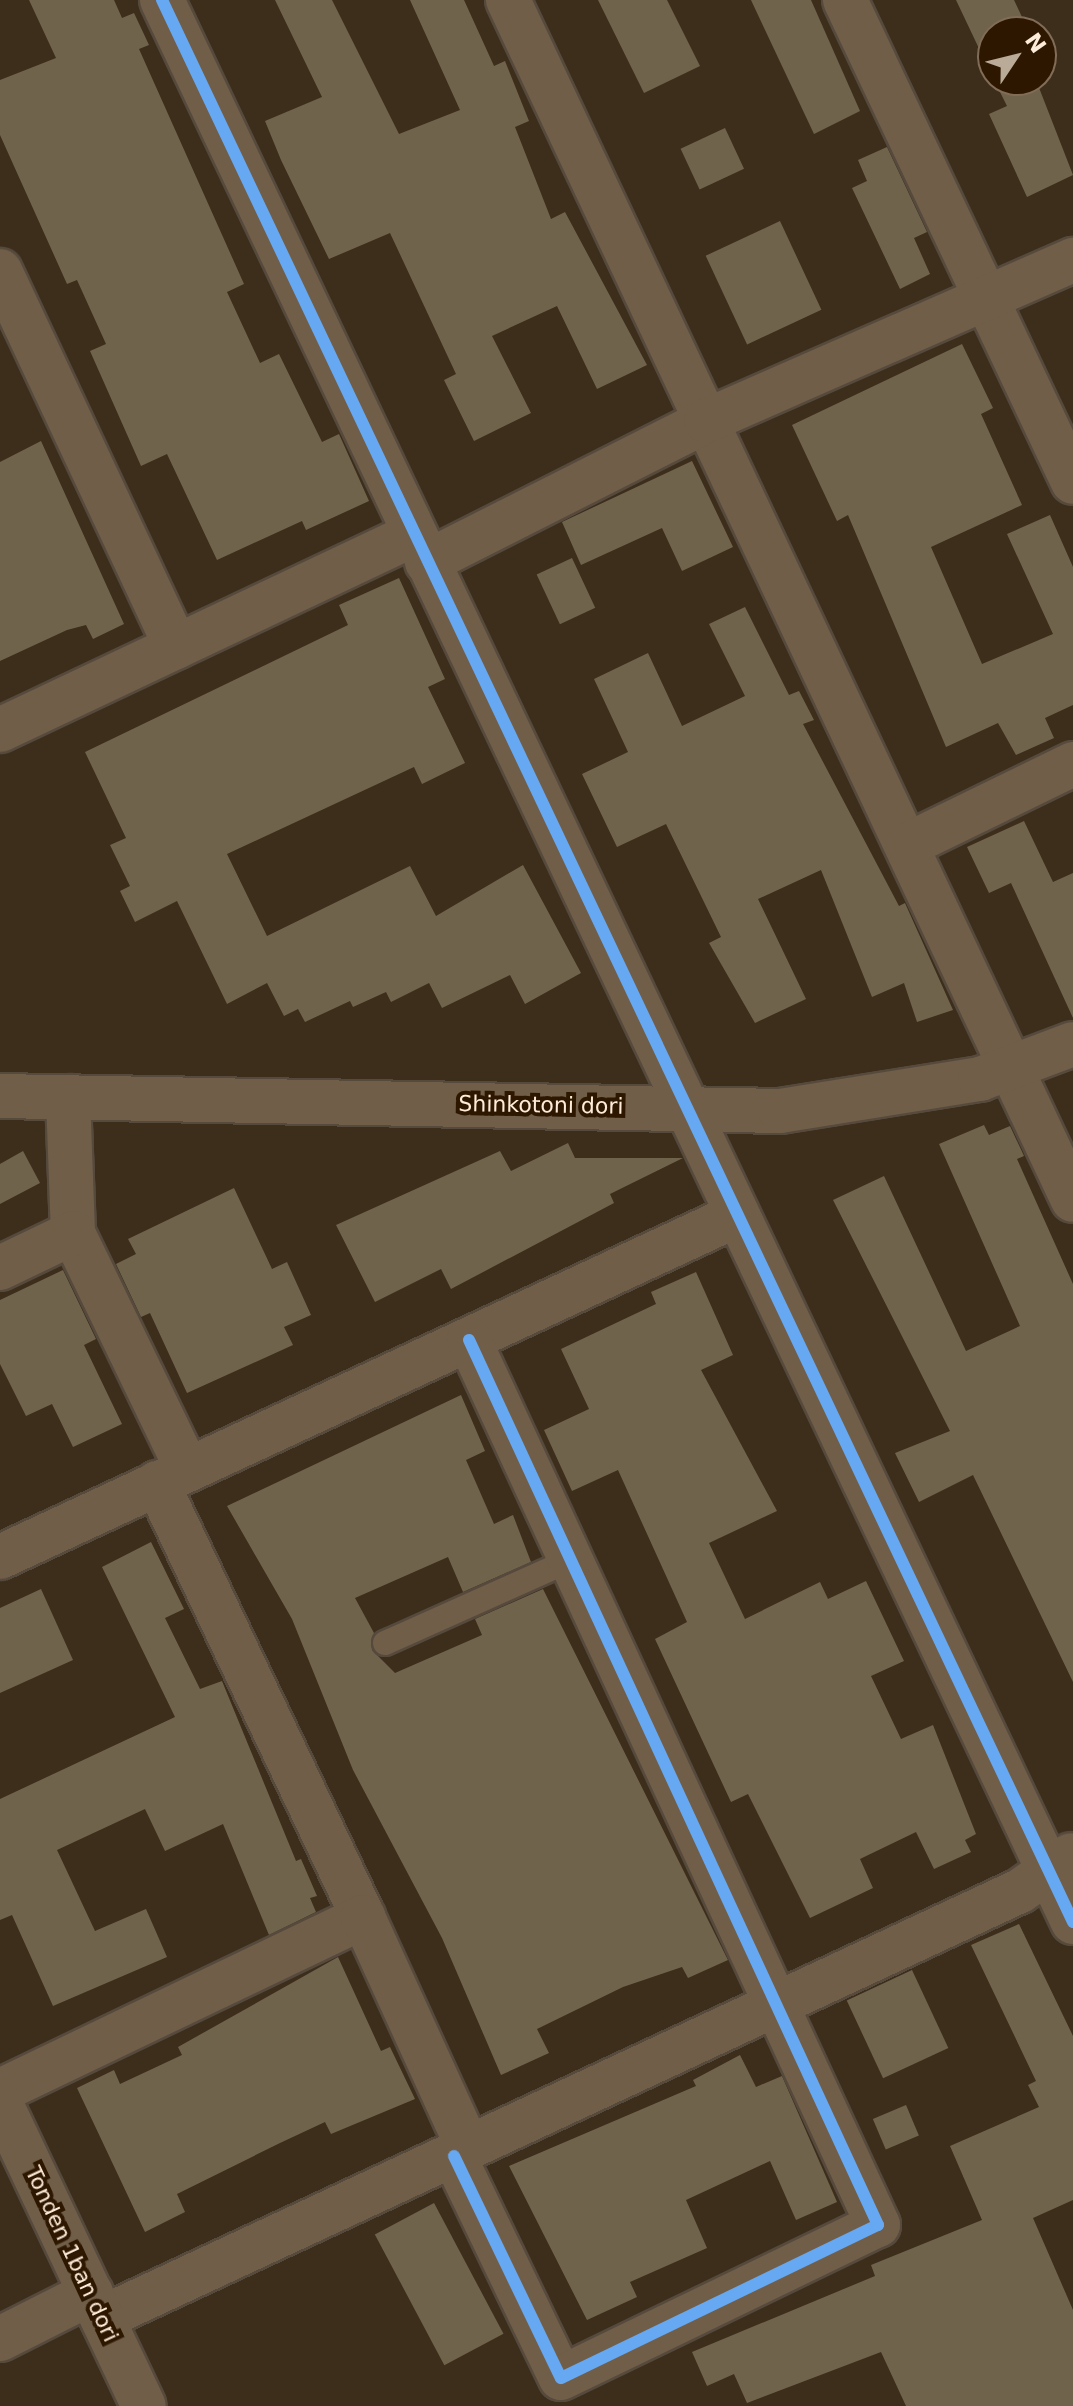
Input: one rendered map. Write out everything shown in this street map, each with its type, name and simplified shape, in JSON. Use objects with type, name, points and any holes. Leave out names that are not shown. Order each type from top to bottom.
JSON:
[{"type":"street","points":[[162,0],[691,1109],[737,1215],[1060,1860],[1073,1922]]},
{"type":"street","points":[[508,0],[1073,1200]]},
{"type":"street","points":[[845,0],[1073,482]]},
{"type":"street","points":[[0,730],[176,647],[421,548],[706,421],[989,302],[1073,260]]},
{"type":"street","points":[[0,271],[176,647]]},
{"type":"street","points":[[907,845],[1073,764]]},
{"type":"street","name":"Shinkotoni dori","points":[[0,1096],[780,1111],[1010,1068],[1073,1044]]},
{"type":"street","points":[[68,1097],[73,1233],[172,1476],[561,2378],[878,2225],[573,1559],[469,1340]]},
{"type":"street","points":[[0,1557],[737,1215]]},
{"type":"street","points":[[0,1268],[73,1233]]},
{"type":"street","points":[[0,2339],[96,2306],[461,2151],[1020,1891],[1060,1860]]},
{"type":"street","points":[[0,2091],[363,1917]]},
{"type":"street","name":"Tonden 1ban dori","points":[[0,2102],[144,2406]]},
{"type":"lane","points":[[385,1643],[573,1559]]},
{"type":"building","points":[[29,0],[114,0],[122,18],[134,13],[149,45],[139,49],[244,284],[227,292],[260,363],[279,354],[322,442],[339,434],[369,501],[306,530],[302,521],[217,560],[167,454],[141,466],[90,351],[106,344],[77,280],[67,284],[0,135],[0,80],[56,58]]},
{"type":"building","points":[[275,0],[332,0],[399,134],[460,110],[410,0],[464,0],[494,66],[505,61],[529,121],[515,127],[551,219],[565,212],[647,365],[597,389],[557,306],[492,336],[531,413],[474,441],[444,380],[456,374],[390,233],[329,259],[281,160],[265,121],[322,97]]},
{"type":"building","points":[[598,0],[667,0],[700,66],[644,93]]},
{"type":"building","points":[[751,0],[811,0],[860,111],[814,134]]},
{"type":"building","points":[[956,0],[1014,0],[1022,16],[977,16],[977,44]]},
{"type":"building","points":[[1002,96],[1042,96],[1073,175],[1027,197],[989,114],[1007,106]]},
{"type":"building","points":[[725,128],[744,169],[700,189],[681,149]]},
{"type":"building","points":[[887,147],[927,232],[914,238],[930,274],[900,289],[852,188],[867,181],[858,160]]},
{"type":"building","points":[[780,221],[821,310],[747,344],[706,256]]},
{"type":"building","points":[[962,344],[993,408],[981,414],[1022,505],[931,547],[982,664],[1053,634],[1007,534],[1050,515],[1073,567],[1073,705],[1045,718],[1054,738],[1016,755],[998,723],[946,747],[848,515],[837,521],[792,425]]},
{"type":"building","points":[[41,441],[124,624],[93,639],[86,625],[67,630],[0,661],[0,462]]},
{"type":"building","points":[[692,461],[733,547],[682,571],[662,528],[581,565],[562,522]]},
{"type":"building","points":[[572,558],[595,608],[560,624],[537,574]]},
{"type":"building","points":[[399,578],[445,679],[428,687],[465,763],[422,784],[414,767],[227,854],[267,936],[410,866],[436,916],[523,865],[581,973],[525,1004],[510,975],[442,1008],[429,983],[391,1002],[386,992],[353,1007],[350,1001],[305,1022],[298,1009],[284,1016],[267,983],[227,1004],[177,901],[135,922],[120,891],[130,886],[110,845],[126,838],[85,752],[348,625],[339,605]]},
{"type":"building","points":[[745,607],[789,695],[799,691],[814,720],[803,724],[899,906],[905,903],[953,1010],[917,1022],[904,983],[872,997],[821,870],[758,899],[806,999],[755,1023],[709,943],[721,937],[666,824],[617,847],[582,774],[628,752],[594,679],[648,653],[682,726],[745,696],[709,624]]},
{"type":"building","points":[[1024,821],[1053,882],[1073,873],[1073,1018],[1011,883],[989,893],[967,847]]},
{"type":"building","points":[[984,1125],[989,1135],[1010,1126],[1024,1156],[1017,1159],[1073,1284],[1073,1682],[973,1475],[919,1502],[895,1453],[950,1431],[833,1200],[884,1176],[966,1351],[1020,1326],[939,1144]]},
{"type":"building","points":[[568,1143],[575,1158],[683,1158],[610,1194],[614,1203],[451,1289],[441,1269],[375,1302],[336,1225],[500,1151],[511,1171]]},
{"type":"building","points":[[23,1151],[40,1183],[0,1204],[0,1164]]},
{"type":"building","points":[[234,1188],[272,1269],[287,1262],[311,1315],[284,1327],[293,1345],[187,1393],[150,1313],[141,1317],[116,1264],[136,1254],[128,1239]]},
{"type":"building","points":[[63,1270],[96,1339],[84,1345],[122,1424],[73,1447],[52,1404],[26,1416],[0,1364],[0,1300]]},
{"type":"building","points":[[696,1272],[733,1355],[701,1370],[777,1511],[709,1543],[745,1619],[820,1582],[828,1599],[866,1581],[904,1661],[871,1676],[901,1739],[933,1725],[976,1834],[965,1840],[971,1852],[934,1869],[916,1832],[860,1859],[873,1888],[810,1918],[748,1794],[731,1802],[655,1639],[687,1622],[618,1470],[572,1491],[544,1430],[589,1409],[561,1349],[656,1304],[651,1292]]},
{"type":"building","points":[[461,1395],[485,1451],[466,1460],[494,1524],[513,1515],[531,1562],[463,1592],[448,1557],[355,1598],[374,1633],[372,1650],[395,1673],[482,1635],[475,1619],[543,1589],[728,1960],[688,1978],[682,1967],[623,1987],[537,2029],[549,2053],[501,2075],[442,1938],[353,1770],[292,1619],[227,1506]]},
{"type":"building","points":[[151,1542],[184,1609],[165,1618],[200,1689],[222,1681],[296,1861],[301,1859],[317,1896],[310,1898],[316,1912],[269,1935],[223,1824],[165,1851],[145,1809],[57,1850],[95,1931],[146,1909],[167,1957],[53,2006],[12,1915],[0,1920],[0,1799],[175,1717],[102,1567]]},
{"type":"building","points":[[41,1589],[73,1660],[0,1693],[0,1608]]},
{"type":"building","points":[[1019,1924],[1073,2036],[1073,2200],[1033,2218],[1073,2310],[1073,2406],[906,2406],[881,2352],[747,2403],[734,2374],[707,2386],[692,2352],[875,2276],[871,2265],[982,2220],[950,2146],[1039,2107],[1028,2085],[1036,2081],[971,1945]]},
{"type":"building","points":[[338,1957],[381,2051],[390,2047],[415,2099],[331,2134],[325,2122],[280,2143],[177,2194],[185,2212],[145,2232],[77,2088],[114,2070],[120,2084],[182,2055],[178,2047]]},
{"type":"building","points":[[912,1970],[948,2048],[883,2078],[847,2000]]},
{"type":"building","points":[[740,2055],[756,2087],[782,2076],[837,2202],[796,2220],[770,2161],[686,2200],[707,2248],[630,2282],[637,2297],[587,2320],[509,2166],[696,2086],[693,2080]]},
{"type":"building","points":[[906,2105],[919,2135],[886,2149],[873,2119]]},
{"type":"building","points":[[434,2203],[503,2334],[444,2365],[375,2234]]},
{"type":"cycle path","points":[[162,0],[1073,1922]]},
{"type":"cycle path","points":[[454,2156],[561,2378],[878,2225],[469,1340]]}]
